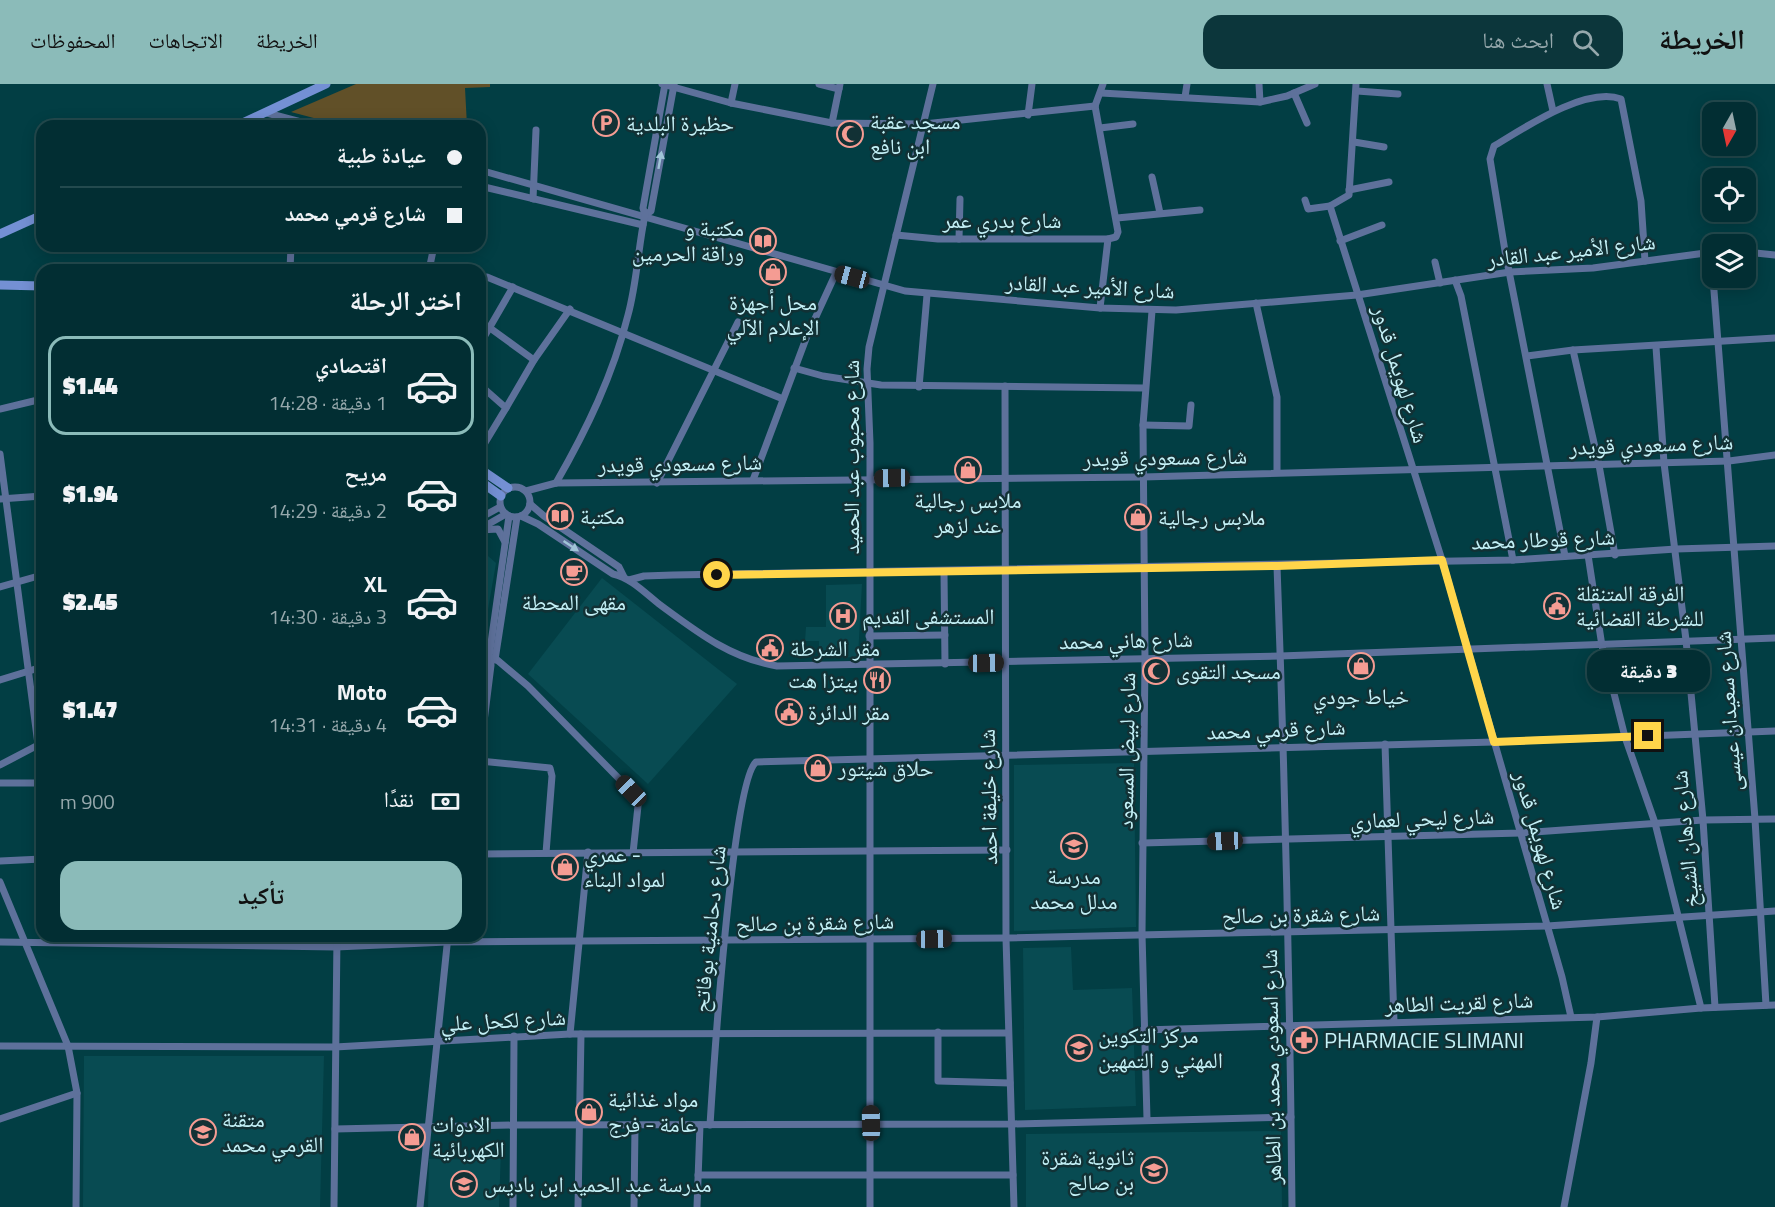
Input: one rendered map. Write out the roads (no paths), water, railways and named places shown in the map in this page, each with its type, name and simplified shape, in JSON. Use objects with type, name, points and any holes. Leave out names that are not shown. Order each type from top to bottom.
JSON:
[{"type":"main road","points":[[250,120],[326,84]]},
{"type":"main road","points":[[0,234],[36,218]]},
{"type":"main road","points":[[0,284],[36,285]]},
{"type":"main road","points":[[486,473],[508,488]]},
{"type":"main road","points":[[486,485],[501,496]]},
{"type":"street","points":[[556,483],[597,407],[630,308],[645,215],[643,208],[664,84],[731,103],[832,123],[924,124],[1028,115],[1095,106]]},
{"type":"street","points":[[731,103],[735,84]]},
{"type":"street","points":[[819,84],[839,87],[832,123]]},
{"type":"street","name":"شارع محبوب عبد الحميد","points":[[870,1207],[870,573],[867,359],[933,84]]},
{"type":"street","points":[[1028,115],[1032,84]]},
{"type":"street","points":[[1100,308],[1108,239],[1118,235],[1117,218],[1095,106],[1103,84]]},
{"type":"street","points":[[1185,97],[1187,84]]},
{"type":"street","points":[[1259,84],[1260,102]]},
{"type":"street","points":[[1101,93],[1260,102],[1315,84]]},
{"type":"street","points":[[1547,84],[1553,111]]},
{"type":"street","points":[[645,215],[651,211],[674,86]]},
{"type":"street","points":[[1305,200],[1308,209],[1330,206],[1348,197],[1357,87],[1398,94]]},
{"type":"street","points":[[1295,90],[1307,123]]},
{"type":"street","points":[[1565,556],[1510,272],[1490,153],[1494,146],[1553,111],[1580,100],[1621,99],[1641,201],[1645,261]]},
{"type":"street","points":[[267,113],[293,120]]},
{"type":"street","points":[[1100,128],[1133,124]]},
{"type":"street","points":[[533,199],[536,130]]},
{"type":"street","points":[[1354,142],[1384,147]]},
{"type":"street","name":"شارع الأمير عبد القادر","points":[[486,172],[645,215],[836,273],[927,295],[1100,308],[1152,311],[1357,295],[1510,272],[1593,268],[1702,253]]},
{"type":"street","points":[[1152,177],[1160,213]]},
{"type":"street","points":[[1349,190],[1389,182]]},
{"type":"street","points":[[486,187],[643,225]]},
{"type":"street","points":[[959,239],[960,199]]},
{"type":"street","name":"شارع لهويمل قدور","points":[[1330,206],[1442,560],[1521,833],[1571,1017]]},
{"type":"street","points":[[1117,218],[1200,210]]},
{"type":"street","points":[[1340,241],[1382,225]]},
{"type":"street","name":"شارع بدري عمر","points":[[897,235],[959,239],[1108,239]]},
{"type":"street","points":[[1756,253],[1775,255]]},
{"type":"street","points":[[1435,262],[1440,283]]},
{"type":"street","points":[[753,480],[794,368],[836,273]]},
{"type":"street","points":[[486,276],[570,309],[622,333],[783,399]]},
{"type":"street","points":[[1455,280],[1496,467],[1513,560]]},
{"type":"street","points":[[486,334],[513,287]]},
{"type":"street","name":"شارع سعيدان عيسى","points":[[1714,288],[1729,461],[1766,1005]]},
{"type":"street","points":[[919,387],[927,295]]},
{"type":"street","points":[[1256,303],[1277,397],[1277,472]]},
{"type":"street","points":[[486,441],[534,360],[570,309]]},
{"type":"street","name":"شارع لبيض المسعود","points":[[1147,1119],[1142,934],[1145,659],[1143,425],[1144,388],[1152,311]]},
{"type":"street","points":[[657,483],[738,322]]},
{"type":"street","points":[[490,328],[534,360]]},
{"type":"street","points":[[1527,356],[1574,350],[1656,347],[1775,338]]},
{"type":"street","name":"شارع دهان الشيخ","points":[[1656,347],[1664,463],[1686,640],[1710,914],[1715,1007]]},
{"type":"street","points":[[1574,350],[1599,465],[1615,555]]},
{"type":"street","points":[[794,368],[867,384],[919,387],[1144,388]]},
{"type":"street","name":"شارع خليفة احمد","points":[[1005,387],[1006,938],[1014,1207]]},
{"type":"street","points":[[486,390],[506,408]]},
{"type":"street","points":[[0,409],[36,400]]},
{"type":"street","points":[[1143,425],[1189,426],[1191,405]]},
{"type":"street","points":[[0,454],[4,499],[36,715]]},
{"type":"street","name":"شارع مسعودي قويدر","points":[[526,491],[556,483],[1143,477],[1729,461],[1775,455]]},
{"type":"street","points":[[500,507],[501,496],[508,488],[519,487],[526,491],[531,504],[544,516],[619,567],[627,579]]},
{"type":"street","points":[[4,499],[36,496]]},
{"type":"street","points":[[486,527],[513,516],[531,504]]},
{"type":"street","points":[[500,507],[513,516]]},
{"type":"street","points":[[486,515],[500,507]]},
{"type":"street","points":[[486,707],[506,545],[513,516]]},
{"type":"street","points":[[492,660],[513,516]]},
{"type":"street","name":"شارع هاني محمد","points":[[513,516],[538,524],[613,574],[627,579],[714,642],[744,659],[785,666],[1280,657],[1775,638]]},
{"type":"street","points":[[486,530],[498,529],[506,545]]},
{"type":"street","name":"شارع قوطار محمد","points":[[627,579],[644,576],[1513,560],[1615,555],[1676,549],[1775,546]]},
{"type":"street","points":[[1588,555],[1602,646],[1625,737],[1655,823],[1701,1008]]},
{"type":"street","name":"شارع اسعودي محمد بن الطاهر","points":[[1277,566],[1287,839],[1286,933],[1290,1026],[1292,1207]]},
{"type":"street","points":[[944,572],[945,664]]},
{"type":"street","points":[[0,587],[36,577]]},
{"type":"street","points":[[869,636],[945,635]]},
{"type":"street","points":[[486,658],[492,660],[559,716],[637,797],[633,853]]},
{"type":"street","points":[[0,680],[36,669]]},
{"type":"street","name":"شارع قرمي محمد","points":[[777,759],[1494,742],[1775,731]]},
{"type":"street","points":[[1385,744],[1394,1022]]},
{"type":"street","points":[[0,765],[36,746]]},
{"type":"street","name":"شارع دحامنية بوفاتح","points":[[710,1125],[724,942],[735,851],[749,770],[756,762],[777,759]]},
{"type":"street","points":[[486,762],[550,768],[552,776],[546,853]]},
{"type":"street","points":[[0,783],[36,783]]},
{"type":"street","name":"شارع ليحي لعماري","points":[[1142,843],[1521,833],[1702,820],[1775,819]]},
{"type":"street","points":[[486,854],[1007,850]]},
{"type":"street","points":[[570,1034],[588,852]]},
{"type":"street","points":[[0,861],[36,859]]},
{"type":"street","points":[[0,882],[68,1046],[76,1094],[76,1207]]},
{"type":"street","name":"شارع شقرة بن صالح","points":[[486,940],[724,942],[1390,931],[1547,926],[1775,910]]},
{"type":"street","name":"شارع شقرة بن صالح","points":[[0,942],[336,946],[400,942]]},
{"type":"street","points":[[334,1207],[336,942]]},
{"type":"street","points":[[420,1207],[424,1149],[430,1128],[436,1040],[448,942]]},
{"type":"street","name":"شارع لقريت الطاهر","points":[[1143,1030],[1597,1017],[1715,1007],[1775,1005]]},
{"type":"street","points":[[1564,1207],[1591,1063],[1597,1017]]},
{"type":"street","points":[[938,1032],[938,1081],[1010,1083]]},
{"type":"street","name":"شارع لكحل علي","points":[[0,1046],[335,1047],[570,1034],[1008,1033]]},
{"type":"street","points":[[578,1207],[581,1034]]},
{"type":"street","points":[[513,1207],[514,1036]]},
{"type":"street","points":[[0,1119],[76,1094]]},
{"type":"street","points":[[335,1129],[515,1125],[1012,1124],[1291,1117]]},
{"type":"street","points":[[634,1207],[635,1125]]},
{"type":"street","points":[[698,1207],[700,1125]]},
{"type":"street","points":[[698,1174],[1013,1175]]},
{"type":"place","name":"حظيرة البلدية","points":[[606,123]]},
{"type":"place","name":"مسجد عقبة ابن نافع","points":[[850,134]]},
{"type":"place","name":"مكتبة و وراقة الحرمين","points":[[763,241]]},
{"type":"place","name":"محل أجهزة الإعلام الآلي","points":[[773,272]]},
{"type":"place","name":"ملابس رجالية عند لزهر","points":[[968,470]]},
{"type":"place","name":"مكتبة","points":[[560,516]]},
{"type":"place","name":"ملابس رجالية","points":[[1138,517]]},
{"type":"place","name":"مقهى المحطة","points":[[574,572]]},
{"type":"place","name":"الفرقة المتنقلة للشرطة القضائية","points":[[1557,606]]},
{"type":"place","name":"المستشفى القديم","points":[[843,616]]},
{"type":"place","name":"مقر الشرطة","points":[[770,648]]},
{"type":"place","name":"خياط جودي","points":[[1361,666]]},
{"type":"place","name":"مسجد التقوى","points":[[1156,671]]},
{"type":"place","name":"بيتزا هت","points":[[877,680]]},
{"type":"place","name":"مقر الدائرة","points":[[789,712]]},
{"type":"place","name":"حلاق شيتور","points":[[818,768]]},
{"type":"place","name":"مدرسة مدلل محمد","points":[[1074,846]]},
{"type":"place","name":"عمري - لمواد البناء","points":[[565,867]]},
{"type":"place","name":"PHARMACIE SLIMANI","points":[[1304,1040]]},
{"type":"place","name":"مركز التكوين المهني و التمهين","points":[[1079,1048]]},
{"type":"place","name":"مواد غذائية عامة - فرج","points":[[589,1112]]},
{"type":"place","name":"متقنة القرمي محمد","points":[[203,1132]]},
{"type":"place","name":"الادوات الكهربائية","points":[[412,1137]]},
{"type":"place","name":"ثانوية شقرة بن صالح","points":[[1154,1170]]},
{"type":"place","name":"مدرسة عبد الحميد ابن باديس","points":[[464,1184]]}]
